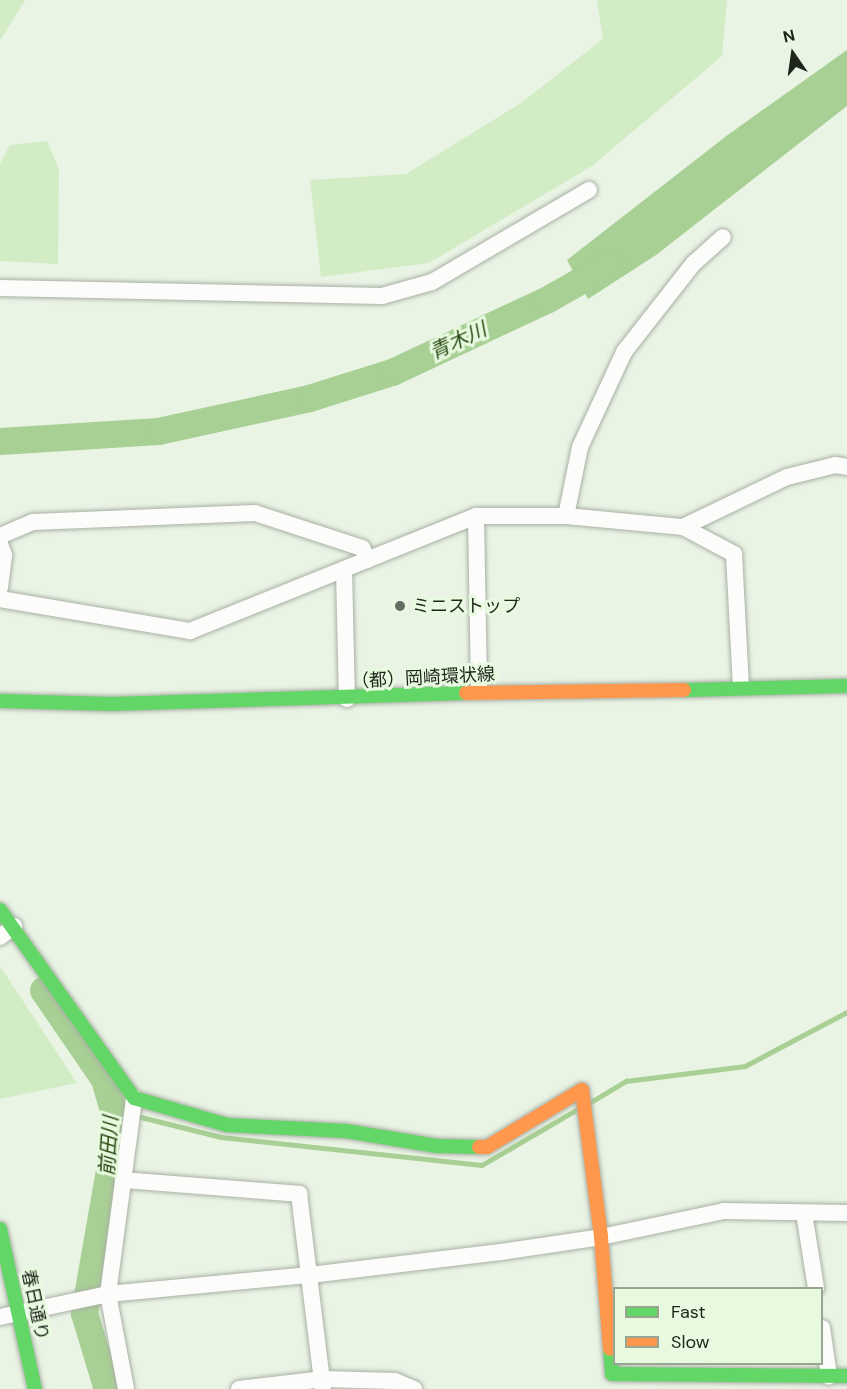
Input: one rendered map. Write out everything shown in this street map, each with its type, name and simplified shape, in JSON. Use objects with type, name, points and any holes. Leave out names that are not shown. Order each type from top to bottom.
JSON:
[{"type":"street","points":[[0,288],[382,296],[432,282],[589,190]]},
{"type":"street","points":[[566,516],[580,447],[624,352],[693,264],[723,237]]},
{"type":"street","points":[[683,527],[787,477],[836,465],[847,467]]},
{"type":"street","points":[[0,536],[33,522],[255,513],[362,548],[368,560]]},
{"type":"street","points":[[476,516],[479,692]]},
{"type":"street","points":[[0,599],[190,631],[476,516],[566,516],[683,527],[734,554],[741,687]]},
{"type":"street","points":[[0,544],[4,555],[0,588]]},
{"type":"street","points":[[344,570],[347,699]]},
{"type":"street","name":"（都）岡崎環状線","points":[[0,701],[112,704],[347,699],[479,692],[591,693],[741,687],[847,686]]},
{"type":"street","points":[[0,910],[14,926],[134,1098],[227,1125],[346,1131],[437,1146],[487,1147],[582,1090],[601,1237],[612,1374],[653,1382],[803,1382],[829,1376],[847,1376]]},
{"type":"street","points":[[0,937],[14,926]]},
{"type":"street","points":[[126,1389],[108,1294],[134,1098]]},
{"type":"street","points":[[123,1180],[299,1194],[323,1384]]},
{"type":"street","points":[[0,1317],[108,1294],[310,1275],[601,1237],[724,1210],[847,1212]]},
{"type":"street","points":[[804,1213],[816,1287]]},
{"type":"street","name":"春日通り","points":[[0,1229],[34,1389]]},
{"type":"street","points":[[823,1335],[829,1376]]},
{"type":"street","points":[[239,1389],[395,1381],[414,1389]]},
{"type":"shaded area","points":[[0,0],[25,0],[1,39],[0,39]]},
{"type":"shaded area","points":[[597,0],[727,0],[722,56],[592,166],[429,263],[321,277],[310,180],[406,174],[521,103],[603,39]]},
{"type":"shaded area","points":[[847,50],[847,106],[656,255],[588,299],[567,260],[729,134]]},
{"type":"shaded area","points":[[47,141],[59,169],[58,264],[0,261],[0,164],[10,145]]},
{"type":"shaded area","points":[[0,966],[77,1083],[0,1099]]},
{"type":"waterway","name":"青木川","points":[[0,441],[158,431],[309,398],[392,372],[546,300],[611,263]]},
{"type":"waterway","name":"前田川","points":[[43,990],[104,1079],[113,1110],[113,1147],[84,1313],[107,1389]]},
{"type":"waterway","points":[[591,1102],[626,1081],[745,1066],[847,1012]]},
{"type":"waterway","points":[[113,1110],[221,1137],[482,1165],[578,1109]]},
{"type":"traffic: fast","points":[[684,690],[847,686]]},
{"type":"traffic: fast","points":[[0,701],[112,704],[466,693]]},
{"type":"traffic: fast","points":[[0,910],[134,1098],[227,1125],[346,1131],[437,1146],[479,1147]]},
{"type":"traffic: fast","points":[[0,1229],[35,1389]]},
{"type":"traffic: fast","points":[[610,1349],[612,1374],[847,1376]]},
{"type":"traffic: slow","points":[[466,693],[684,690]]},
{"type":"traffic: slow","points":[[479,1147],[487,1147],[582,1090],[601,1237],[610,1349]]},
{"type":"place","name":"ミニストップ","points":[[400,606]]}]
